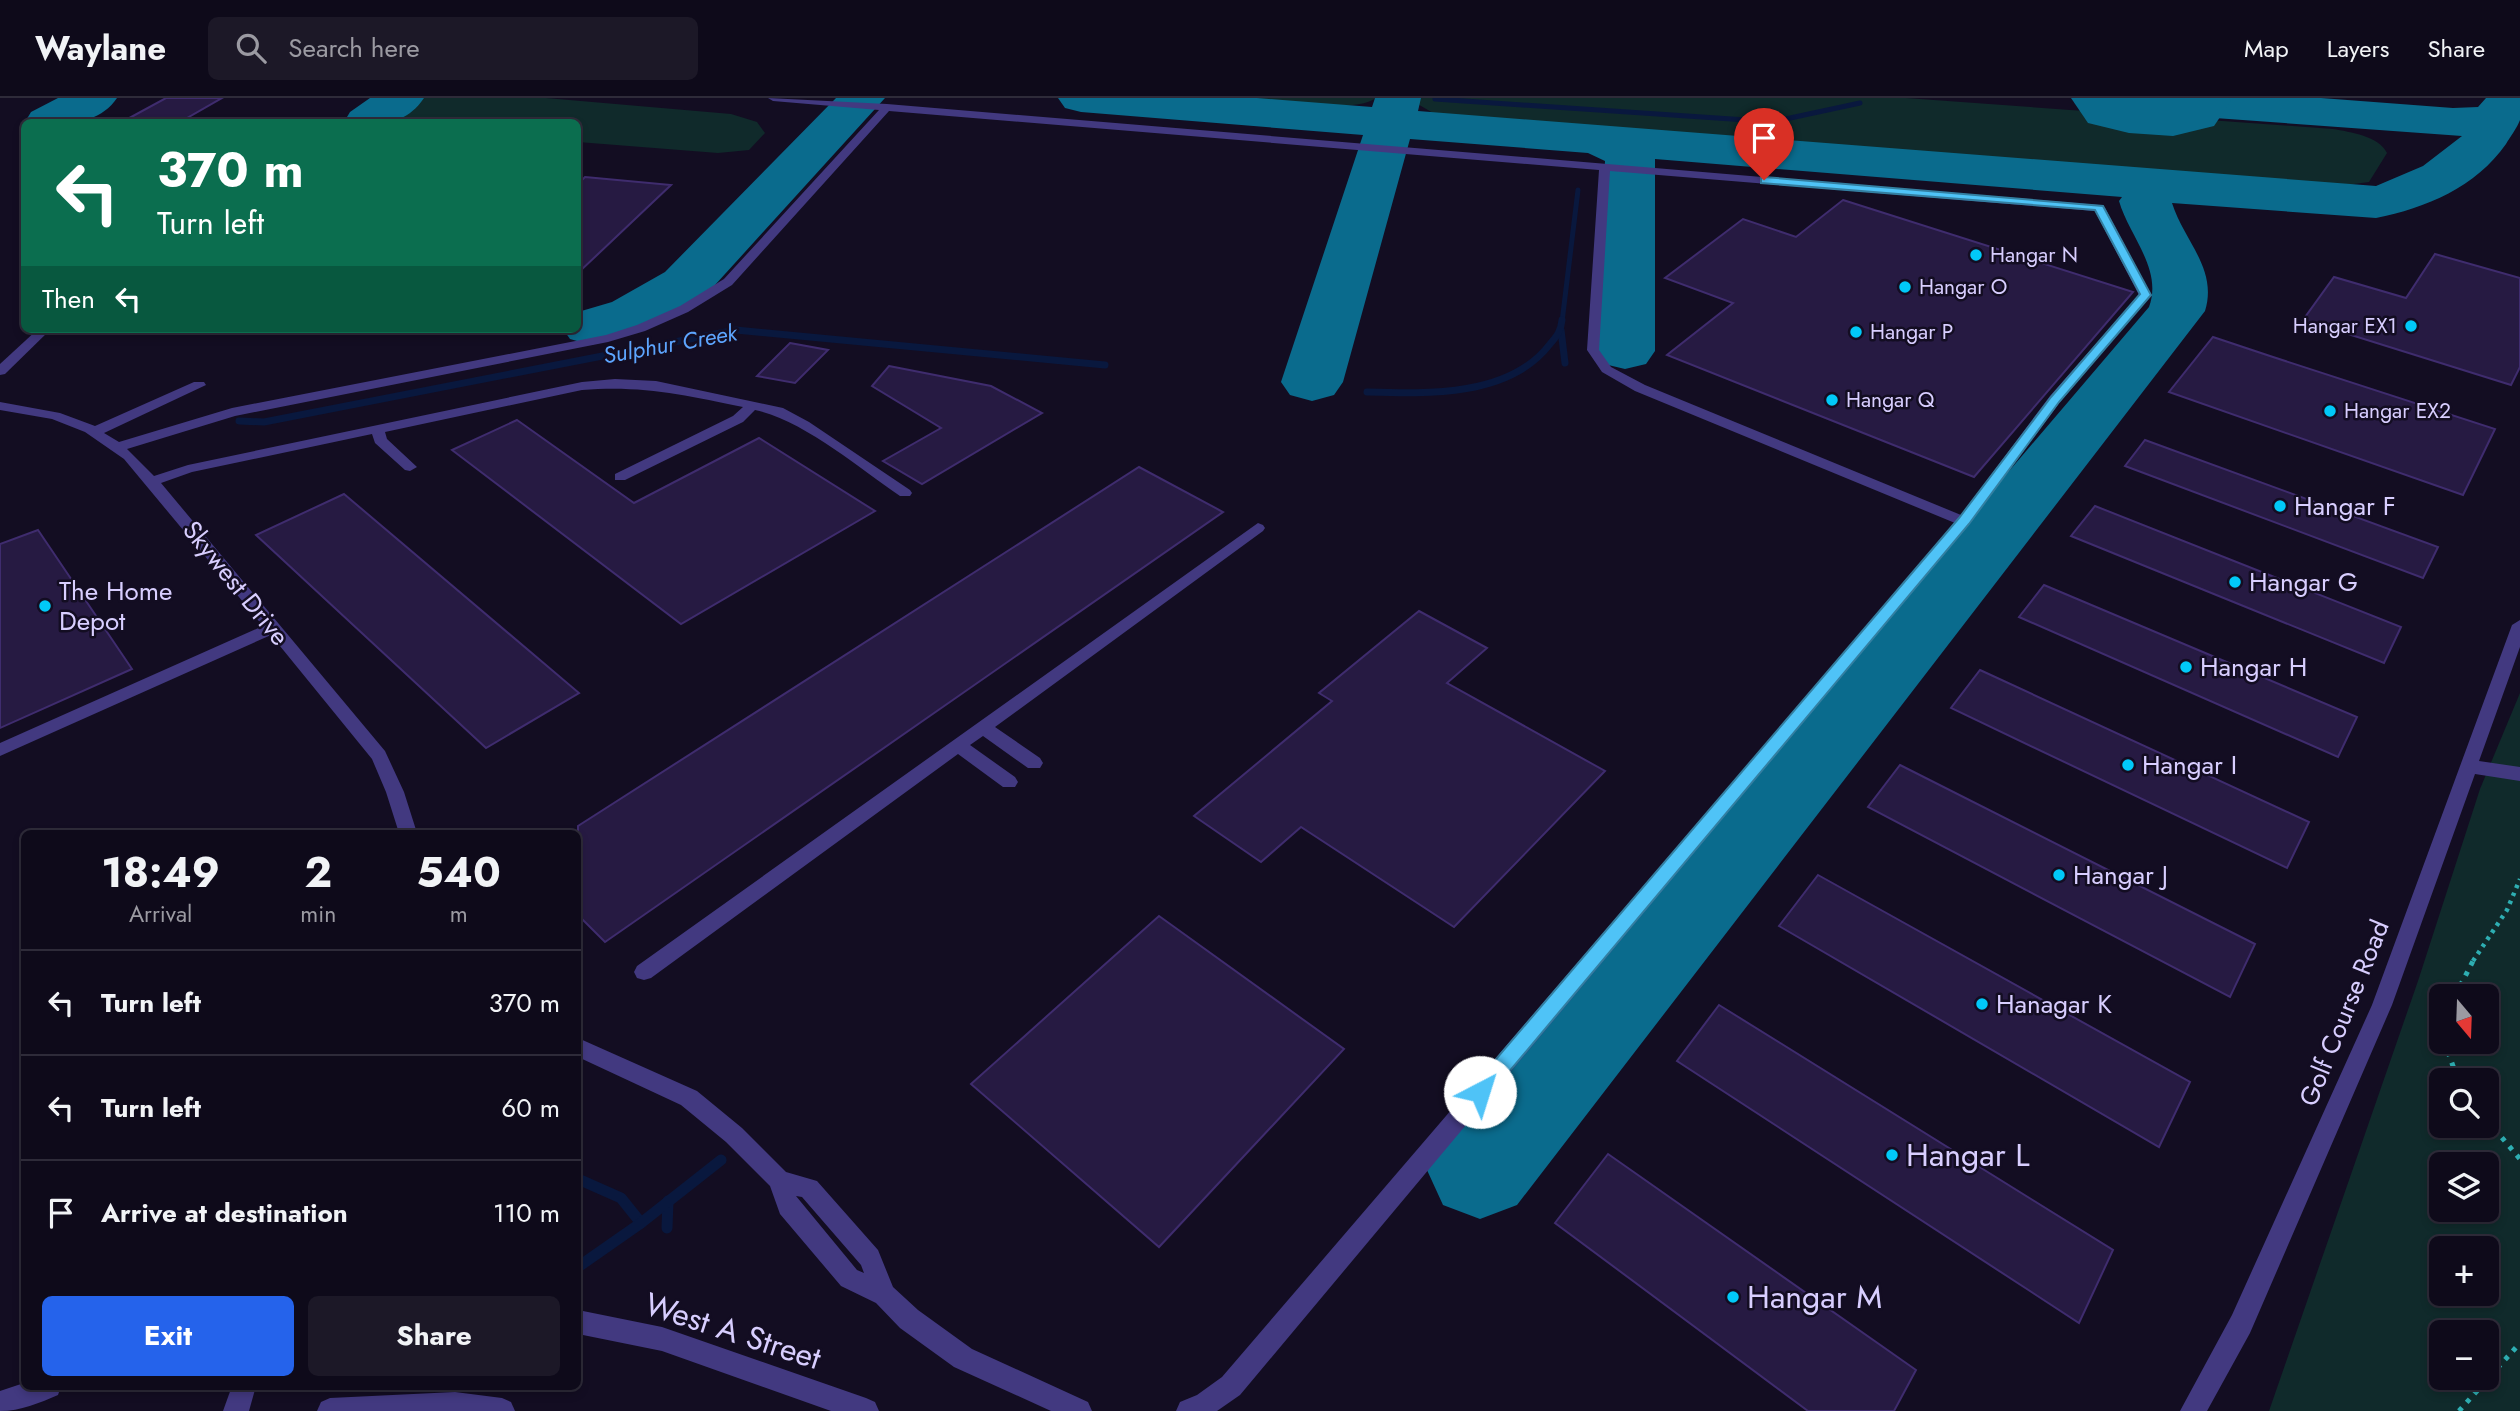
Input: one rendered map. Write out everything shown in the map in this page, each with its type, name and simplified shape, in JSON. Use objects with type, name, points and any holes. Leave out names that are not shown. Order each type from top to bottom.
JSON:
[{"type":"street","points":[[773,98],[2099,208],[2146,295],[2055,399],[1964,521],[1231,1386],[1206,1404],[1189,1411]]},
{"type":"street","points":[[118,447],[232,412],[608,338],[641,328],[684,309],[716,290],[736,274],[887,107]]},
{"type":"street","points":[[1605,167],[1593,350],[1602,367],[1640,388],[1964,521]]},
{"type":"street","points":[[0,371],[41,333]]},
{"type":"street","points":[[150,482],[188,469],[582,386],[615,383],[656,385],[778,411],[804,425],[905,494]]},
{"type":"street","points":[[94,432],[199,385]]},
{"type":"street","points":[[620,477],[738,419],[753,405]]},
{"type":"street","name":"Skywest Drive","points":[[0,406],[55,416],[94,432],[118,447],[379,756],[396,792],[407,830]]},
{"type":"street","points":[[378,429],[380,440],[410,467]]},
{"type":"street","points":[[644,972],[1258,528]]},
{"type":"street","name":"Golf Course Road","points":[[2193,1411],[2241,1324],[2382,1005],[2520,625]]},
{"type":"street","points":[[0,750],[272,628]]},
{"type":"street","points":[[982,727],[1034,763]]},
{"type":"street","points":[[958,745],[1009,782]]},
{"type":"street","points":[[2467,766],[2520,774]]},
{"type":"street","points":[[581,1047],[689,1098],[734,1135],[779,1180],[788,1206],[849,1278],[884,1295],[909,1319],[963,1357],[1079,1411]]},
{"type":"street","name":"West A Street","points":[[581,1323],[662,1339],[866,1411]]},
{"type":"street","points":[[0,1404],[38,1390]]},
{"type":"street","points":[[236,1411],[243,1390]]},
{"type":"street","points":[[330,1411],[455,1405],[502,1411]]},
{"type":"path","points":[[2461,984],[2475,957],[2515,899],[2520,879]]},
{"type":"path","points":[[2499,1134],[2520,1159]]},
{"type":"path","points":[[2459,1411],[2520,1343]]},
{"type":"green space","points":[[420,98],[546,98],[731,114],[757,122],[765,133],[749,150],[718,153],[581,142],[581,119],[394,119],[397,114]]},
{"type":"green space","points":[[1236,98],[1376,98],[1365,103],[1330,106]]},
{"type":"green space","points":[[1416,98],[1906,98],[2333,129],[2355,133],[2378,142],[2387,153],[2369,182],[2339,186],[1460,117],[1433,113],[1416,103]]},
{"type":"green space","points":[[2520,693],[2520,1411],[2269,1411],[2418,981],[2480,789]]},
{"type":"building","points":[[166,98],[222,98],[185,119],[128,119]]},
{"type":"building","points":[[585,177],[671,185],[581,270],[581,181]]},
{"type":"building","points":[[1843,200],[2133,292],[1974,477],[1667,355],[1733,303],[1665,278],[1743,219],[1796,237]]},
{"type":"building","name":"Hangar EX1","points":[[2435,254],[2520,278],[2520,367],[2511,385],[2303,320],[2334,277],[2406,298]]},
{"type":"building","name":"Hangar EX2","points":[[2213,337],[2495,429],[2463,495],[2169,392]]},
{"type":"building","points":[[790,343],[828,350],[795,383],[757,376]]},
{"type":"building","points":[[889,366],[991,386],[1042,413],[922,484],[883,461],[941,428],[872,386]]},
{"type":"building","points":[[517,420],[634,503],[759,438],[875,511],[681,624],[452,450]]},
{"type":"building","name":"Hangar F","points":[[2145,440],[2438,547],[2423,578],[2125,466]]},
{"type":"building","points":[[1139,467],[1223,512],[605,942],[581,918],[581,830],[578,830],[578,826]]},
{"type":"building","points":[[344,494],[579,693],[486,748],[256,535]]},
{"type":"building","name":"Hangar G","points":[[2095,506],[2401,627],[2384,663],[2071,536]]},
{"type":"building","name":"The Home Depot","points":[[38,530],[132,669],[0,728],[0,544]]},
{"type":"building","name":"Hangar H","points":[[2044,585],[2357,717],[2338,757],[2019,617]]},
{"type":"building","points":[[1419,611],[1487,648],[1447,683],[1605,771],[1454,927],[1301,827],[1261,862],[1194,816],[1332,701],[1319,693]]},
{"type":"building","name":"Hangar I","points":[[1980,670],[2309,822],[2287,868],[1951,708]]},
{"type":"building","name":"Hangar J","points":[[1900,765],[2255,944],[2230,997],[1868,807]]},
{"type":"building","name":"Hanagar K","points":[[1818,875],[2190,1082],[2159,1147],[1779,926]]},
{"type":"building","points":[[1159,916],[1344,1049],[1159,1247],[971,1084]]},
{"type":"building","name":"Hangar L","points":[[1719,1005],[2113,1250],[2079,1323],[1677,1061]]},
{"type":"building","name":"Hangar M","points":[[1608,1154],[1916,1370],[1894,1411],[1808,1411],[1555,1223]]},
{"type":"waterway","points":[[1435,99],[1772,122]]},
{"type":"waterway","name":"Sulphur Creek","points":[[1772,122],[1860,103]]},
{"type":"waterway","name":"Sulphur Creek","points":[[1748,127],[1772,122]]},
{"type":"waterway","name":"Sulphur Creek","points":[[1562,322],[1578,190]]},
{"type":"waterway","name":"Sulphur Creek","points":[[1367,392],[1441,392],[1490,383],[1513,374],[1533,361],[1557,336],[1562,320]]},
{"type":"waterway","name":"Sulphur Creek","points":[[239,421],[264,422],[736,330],[1105,365]]},
{"type":"waterway","points":[[1561,330],[1565,363]]},
{"type":"waterway","points":[[668,1202],[721,1160]]},
{"type":"waterway","points":[[581,1180],[621,1198],[641,1223]]},
{"type":"waterway","points":[[641,1223],[668,1202]]},
{"type":"waterway","points":[[667,1228],[668,1202]]},
{"type":"waterway","points":[[581,1265],[641,1223]]},
{"type":"taxiway","points":[[54,119],[94,98]]},
{"type":"taxiway","points":[[371,119],[401,98]]},
{"type":"taxiway","points":[[591,327],[633,314],[685,284],[862,98]]},
{"type":"taxiway","points":[[1081,98],[1390,123]]},
{"type":"taxiway","points":[[1390,123],[1398,98]]},
{"type":"taxiway","points":[[1587,139],[2376,202],[2414,191],[2464,161],[2483,141],[2509,98]]},
{"type":"taxiway","points":[[2173,101],[2453,122],[2483,121],[2497,116]]},
{"type":"taxiway","points":[[1312,382],[1390,123]]},
{"type":"taxiway","points":[[1390,123],[1587,139]]},
{"type":"taxiway","points":[[1587,139],[1616,146],[1630,159],[1625,351]]},
{"type":"taxiway","points":[[1480,1170],[2176,311],[2181,296],[2181,282],[2145,201],[2158,190],[2188,187]]},
{"type":"runway","points":[[2129,98],[2173,101]]},
{"type":"place","name":"Hangar N","points":[[1976,255]]},
{"type":"place","name":"Hangar O","points":[[1905,287]]},
{"type":"place","name":"Hangar EX1","points":[[2411,326]]},
{"type":"place","name":"Hangar P","points":[[1856,332]]},
{"type":"place","name":"Hangar Q","points":[[1832,400]]},
{"type":"place","name":"Hangar EX2","points":[[2330,411]]},
{"type":"place","name":"Hangar F","points":[[2280,506]]},
{"type":"place","name":"Hangar G","points":[[2235,582]]},
{"type":"place","name":"The Home Depot","points":[[45,606]]},
{"type":"place","name":"Hangar H","points":[[2186,667]]},
{"type":"place","name":"Hangar I","points":[[2128,765]]},
{"type":"place","name":"Hangar J","points":[[2059,875]]},
{"type":"place","name":"Hanagar K","points":[[1982,1004]]},
{"type":"place","name":"Hangar L","points":[[1892,1155]]},
{"type":"place","name":"Hangar M","points":[[1733,1297]]},
{"type":"route","points":[[1480,1092],[1964,521],[2055,399],[2146,295],[2099,208],[1764,180]]}]
